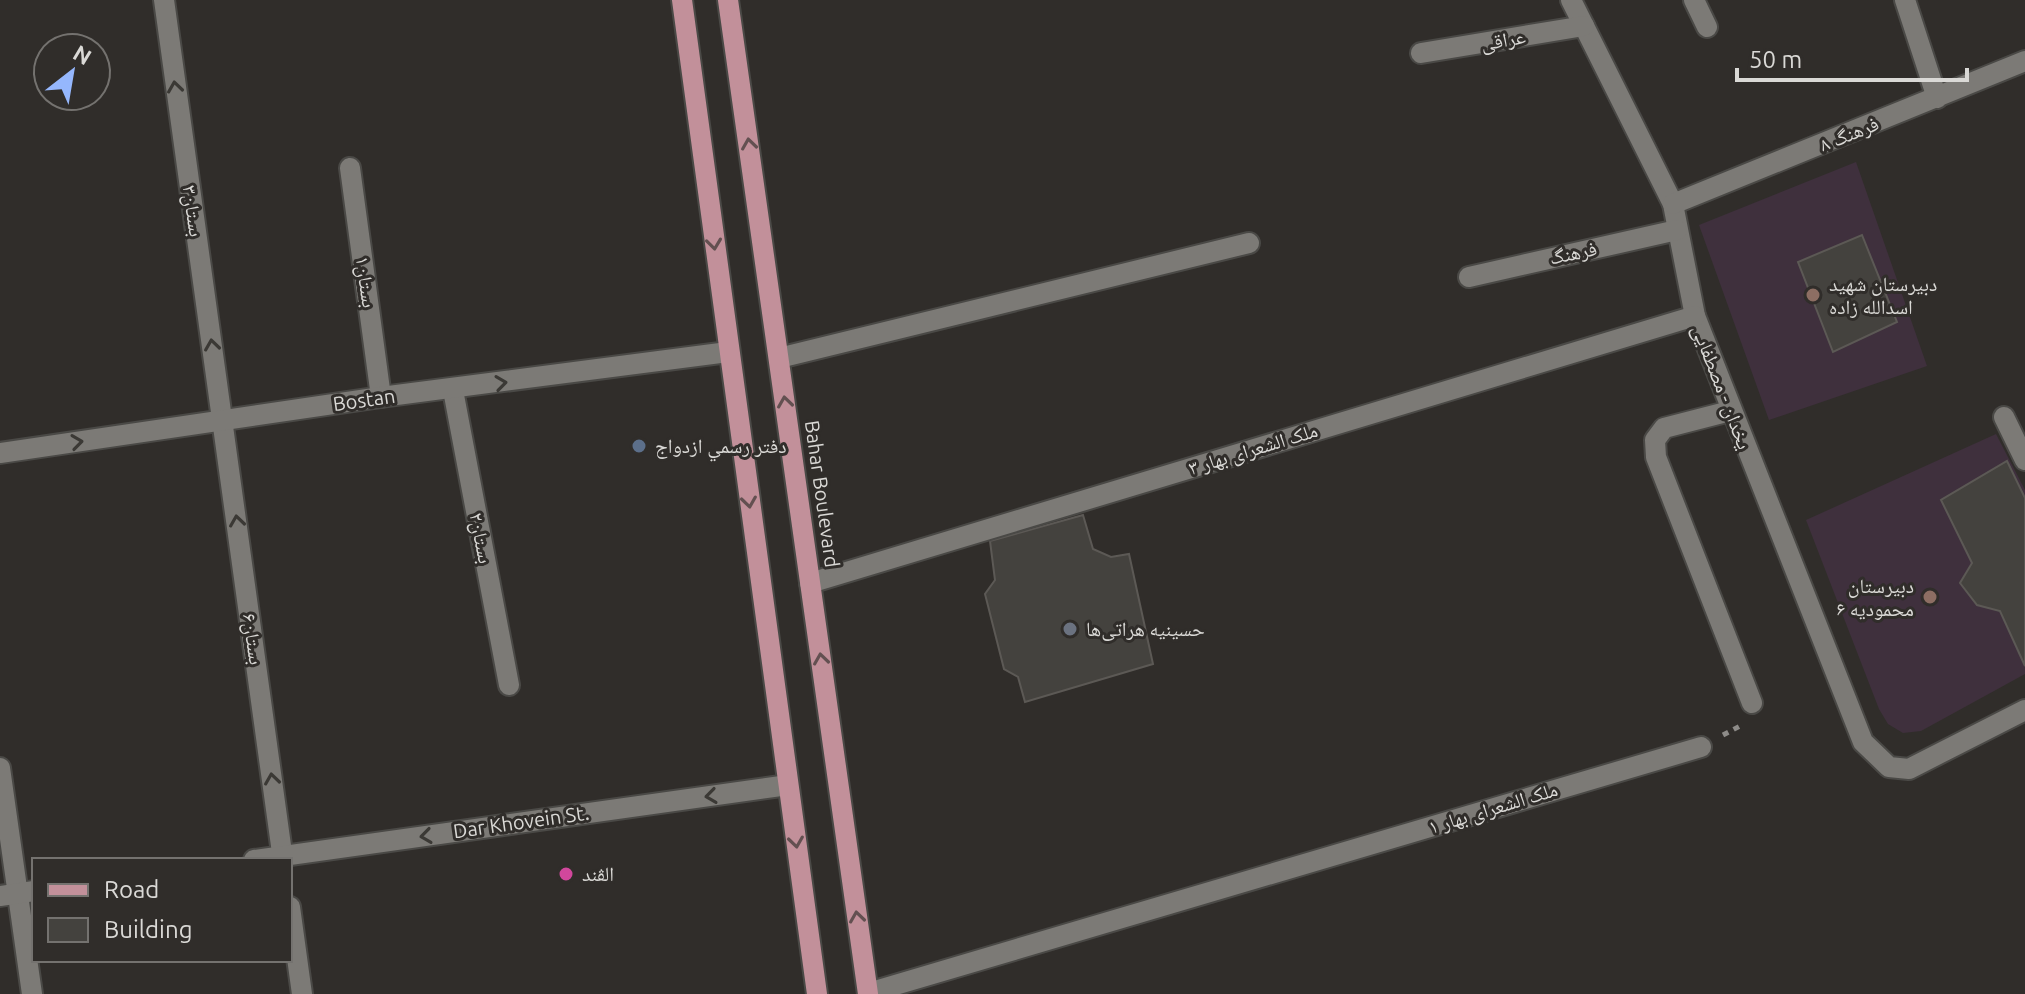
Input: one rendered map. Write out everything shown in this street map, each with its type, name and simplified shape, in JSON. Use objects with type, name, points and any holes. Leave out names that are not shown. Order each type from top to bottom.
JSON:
[{"type":"main road","points":[[682,0],[817,994]]},
{"type":"main road","name":"Bahar Boulevard","points":[[728,0],[868,994]]},
{"type":"street","name":"بستان۳","points":[[164,0],[223,422]]},
{"type":"street","name":"یخدان - مصطفایی","points":[[1571,0],[1673,204],[1695,316],[1863,742],[1889,767],[1909,769],[2025,710]]},
{"type":"street","points":[[1694,0],[1707,27]]},
{"type":"street","points":[[1905,0],[1937,98]]},
{"type":"street","name":"عراقی","points":[[1421,53],[1584,26]]},
{"type":"street","name":"فرهنگ ۸","points":[[1673,204],[2025,61]]},
{"type":"street","name":"بستان۱","points":[[350,168],[381,397]]},
{"type":"street","name":"فرهنگ","points":[[1469,277],[1677,230]]},
{"type":"street","points":[[779,358],[1249,243]]},
{"type":"street","name":"ملک الشعرای بهار ۳","points":[[810,583],[1695,316]]},
{"type":"street","name":"Bostan","points":[[0,453],[381,397],[728,352]]},
{"type":"street","name":"بستان۲","points":[[453,390],[509,685]]},
{"type":"street","points":[[1730,411],[1664,428],[1655,440],[1656,457],[1752,703]]},
{"type":"street","points":[[2004,417],[2025,460]]},
{"type":"street","name":"بستان۶","points":[[223,422],[283,858]]},
{"type":"street","name":"ملک الشعرای بهار ۱","points":[[868,994],[1701,747]]},
{"type":"street","points":[[0,768],[32,994]]},
{"type":"street","name":"Dar Khovein St.","points":[[283,858],[788,785]]},
{"type":"street","points":[[292,922],[302,994]]},
{"type":"path","points":[[1701,747],[1746,723],[1752,703]]},
{"type":"shaded area","name":"دبیرستان شهید اسدالله زاده","points":[[1856,162],[1927,366],[1769,420],[1699,225]]},
{"type":"shaded area","name":"دبیرستان محمودیه ۶","points":[[1996,434],[2025,490],[2025,674],[1921,731],[1903,733],[1888,724],[1879,709],[1806,520]]},
{"type":"building","name":"دبیرستان شهید اسدالله زاده","points":[[1862,235],[1897,322],[1833,352],[1798,262]]},
{"type":"building","name":"دبیرستان محمودیه ۶","points":[[2007,461],[2025,498],[2025,666],[2000,611],[1977,605],[1960,583],[1972,563],[1941,500]]},
{"type":"building","name":"حسینیه هراتی‌ها","points":[[1083,515],[1093,549],[1111,557],[1129,554],[1153,664],[1025,702],[1018,677],[1004,669],[985,594],[995,580],[990,541]]},
{"type":"place","name":"دبیرستان شهید اسدالله زاده","points":[[1813,295]]},
{"type":"place","name":"دفتر رسمي ازدواج","points":[[639,446]]},
{"type":"place","name":"دبیرستان محمودیه ۶","points":[[1930,597]]},
{"type":"place","name":"حسینیه هراتی‌ها","points":[[1070,629]]},
{"type":"place","name":"الڤند","points":[[566,874]]}]
